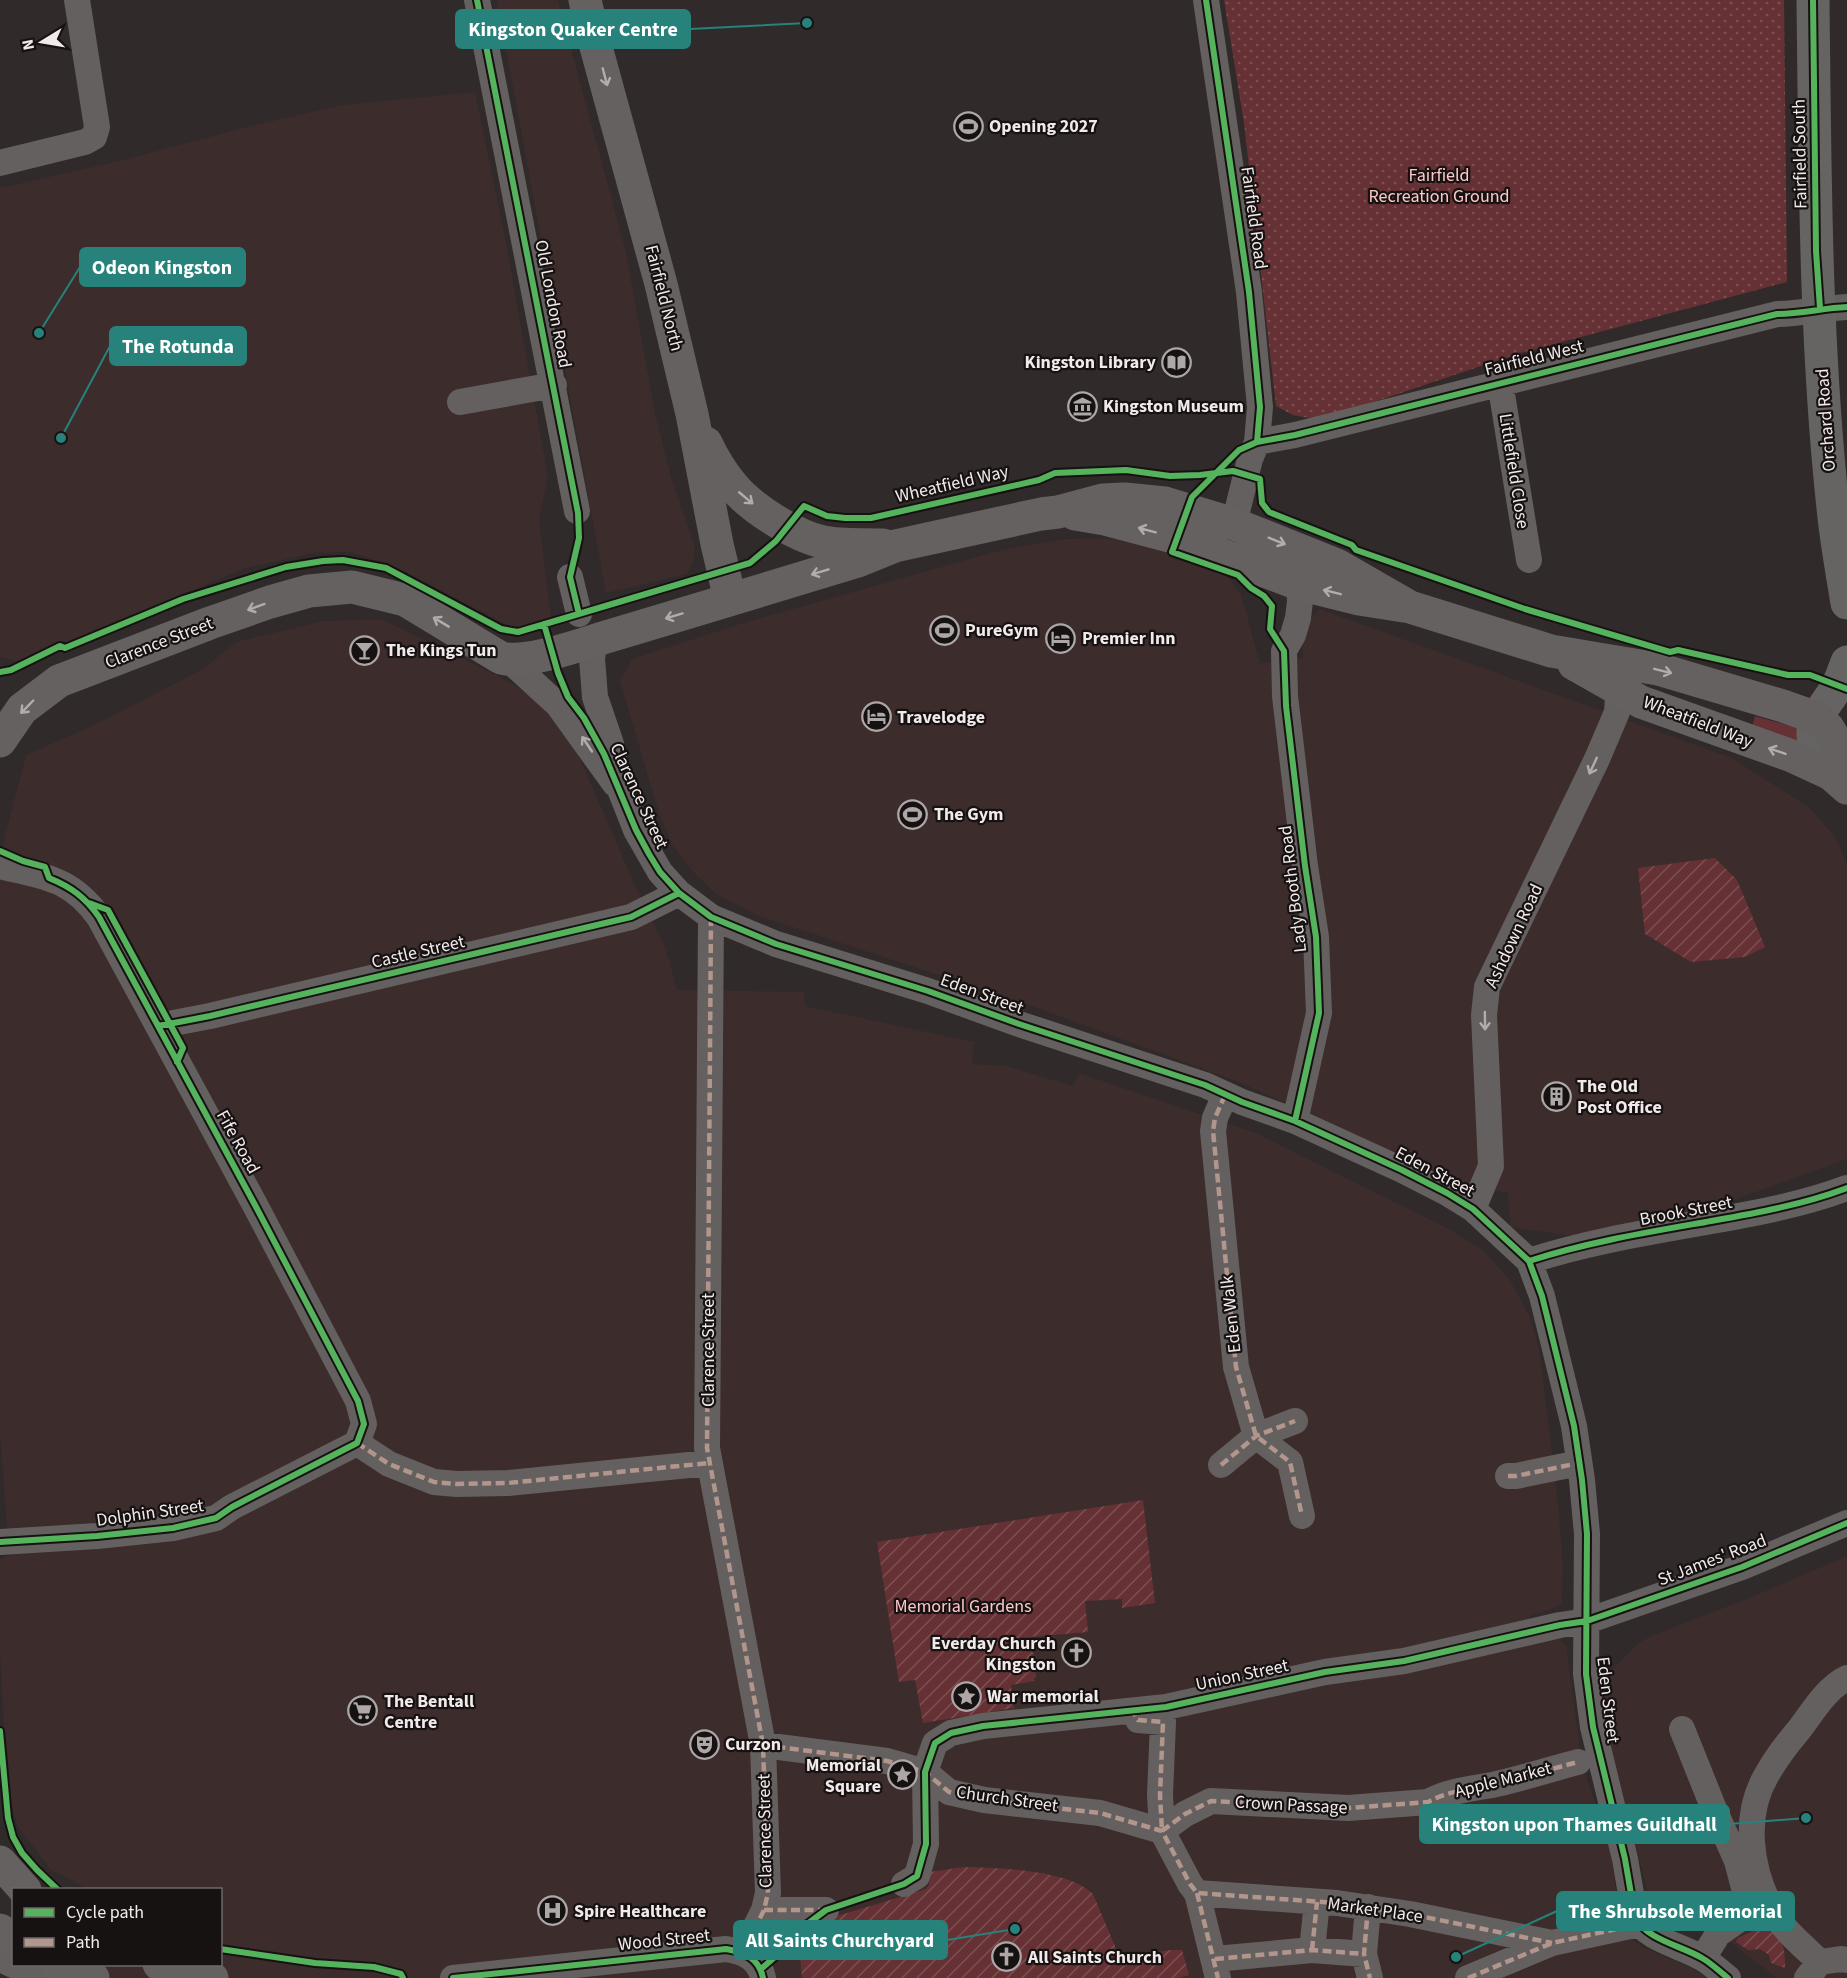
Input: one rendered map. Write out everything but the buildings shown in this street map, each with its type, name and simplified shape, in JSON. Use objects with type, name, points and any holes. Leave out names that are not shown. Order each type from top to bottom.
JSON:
[{"type":"main road","name":"Fairfield North","points":[[585,0],[658,273],[692,414],[730,599]]},
{"type":"main road","name":"Wheatfield Way","points":[[692,414],[712,457],[733,486],[745,498],[788,529],[823,542],[894,546]]},
{"type":"main road","name":"Wheatfield Way","points":[[510,660],[552,653],[587,627],[730,599],[858,561],[894,546],[1058,512],[1103,500],[1125,499],[1165,503],[1234,524],[1337,565],[1410,607]]},
{"type":"main road","name":"Wheatfield Way","points":[[1058,512],[1105,519],[1178,538],[1299,584],[1359,599],[1410,607],[1551,651],[1620,690],[1842,774]]},
{"type":"main road","name":"Clarence Street","points":[[0,740],[22,709],[59,681],[220,619],[309,591],[352,587],[405,600],[501,658],[510,660]]},
{"type":"main road","name":"Wheatfield Way","points":[[1620,690],[1658,669],[1817,718]]},
{"type":"main road","points":[[0,1862],[23,1888]]},
{"type":"main road","points":[[60,1966],[93,1978]]},
{"type":"main road","points":[[162,1966],[187,1974],[212,1978]]},
{"type":"street","points":[[0,163],[86,142],[94,137],[97,128],[77,0]]},
{"type":"street","name":"Old London Road","points":[[477,0],[554,385],[575,502]]},
{"type":"street","name":"Fairfield Road","points":[[1206,0],[1250,292],[1260,407],[1257,442],[1250,459],[1234,524]]},
{"type":"street","name":"Fairfield South","points":[[1813,0],[1816,251],[1833,308]]},
{"type":"street","name":"Fairfield West","points":[[1257,442],[1295,435],[1777,314],[1833,308]]},
{"type":"street","name":"Orchard Road","points":[[1833,308],[1822,375],[1833,511],[1847,603]]},
{"type":"street","name":"Littlefield Close","points":[[1500,382],[1529,560]]},
{"type":"street","points":[[460,402],[554,385]]},
{"type":"street","points":[[570,578],[587,627]]},
{"type":"street","name":"Lady Booth Road","points":[[1295,1121],[1319,1013],[1316,938],[1287,717],[1284,651],[1293,635],[1298,618],[1299,584]]},
{"type":"street","name":"Clarence Street","points":[[587,627],[596,697],[611,744],[621,792],[636,830],[660,872],[680,893],[711,917],[707,1437],[709,1463],[763,1745],[768,1893],[759,1921],[826,1910]]},
{"type":"street","name":"Clarence Street","points":[[510,660],[558,705],[621,792]]},
{"type":"street","points":[[1842,774],[1821,759],[1813,735],[1817,718],[1838,686],[1847,662]]},
{"type":"street","name":"Ashdown Road","points":[[1473,1209],[1491,1166],[1484,1015],[1487,987],[1596,759],[1620,690]]},
{"type":"street","name":"Fife Road","points":[[0,866],[49,878],[69,886],[89,903],[99,917],[358,1401],[364,1424],[357,1443]]},
{"type":"street","name":"Castle Street","points":[[158,1026],[210,1016],[631,917],[680,893]]},
{"type":"street","name":"Eden Street","points":[[711,917],[776,944],[928,991],[1205,1084],[1225,1095],[1295,1121],[1402,1170],[1473,1209],[1529,1261],[1542,1296],[1571,1409],[1580,1463],[1587,1534],[1586,1674],[1593,1727],[1625,1859],[1635,1917],[1639,1924]]},
{"type":"street","name":"Eden Walk","points":[[1225,1095],[1215,1118],[1213,1131],[1236,1366],[1256,1436]]},
{"type":"street","name":"Brook Street","points":[[1529,1261],[1572,1249],[1778,1209],[1827,1196],[1847,1188]]},
{"type":"street","points":[[1221,1465],[1256,1436],[1295,1421]]},
{"type":"street","points":[[1256,1436],[1290,1462],[1302,1516]]},
{"type":"street","points":[[357,1443],[389,1464],[434,1482],[457,1484],[508,1483],[709,1463]]},
{"type":"street","name":"Dolphin Street","points":[[0,1542],[147,1532],[216,1518],[232,1507],[357,1443]]},
{"type":"street","points":[[1508,1476],[1580,1463]]},
{"type":"street","name":"St James' Road","points":[[1587,1621],[1742,1567],[1847,1522]]},
{"type":"street","name":"Union Street","points":[[925,1772],[935,1743],[951,1733],[983,1726],[1166,1707],[1325,1672],[1404,1661],[1560,1625],[1587,1621]]},
{"type":"street","points":[[1847,1678],[1836,1683],[1782,1751],[1765,1777],[1751,1818],[1755,1865],[1771,1910],[1796,1940],[1814,1970],[1841,1959],[1847,1960]]},
{"type":"street","points":[[1132,1710],[1138,1720],[1163,1722],[1160,1795],[1162,1831],[1193,1888],[1217,1969],[1312,1950],[1367,1966],[1368,1907]]},
{"type":"street","points":[[1682,1728],[1737,1861],[1749,1907],[1738,1920],[1718,1934],[1703,1958]]},
{"type":"street","name":"Church Street","points":[[763,1745],[887,1761],[925,1772],[949,1792],[984,1800],[1100,1813],[1162,1831]]},
{"type":"street","name":"Apple Market","points":[[1428,1802],[1457,1791],[1578,1762]]},
{"type":"street","points":[[904,1884],[917,1876],[926,1844],[925,1772]]},
{"type":"street","name":"Crown Passage","points":[[1162,1831],[1185,1814],[1211,1801],[1348,1808],[1428,1802]]},
{"type":"street","name":"Market Place","points":[[1193,1888],[1368,1907],[1552,1942]]},
{"type":"street","points":[[1312,1950],[1317,1902]]},
{"type":"street","points":[[1639,1924],[1651,1934],[1703,1958],[1728,1978]]},
{"type":"street","name":"Market Place","points":[[1468,1978],[1552,1942],[1639,1924]]},
{"type":"street","name":"Wood Street","points":[[453,1978],[726,1949],[742,1951],[762,1974]]},
{"type":"street","points":[[15,1966],[41,1978]]},
{"type":"shaded area","points":[[497,0],[558,0],[626,252],[655,413],[671,477],[695,547],[693,562],[687,574],[606,593]]},
{"type":"shaded area","points":[[475,92],[504,232],[548,477],[539,519],[551,618],[517,630],[396,567],[351,552],[314,553],[246,568],[19,662],[0,657],[0,188],[119,161],[342,105]]},
{"type":"shaded area","points":[[1121,538],[1223,571],[1241,594],[1260,663],[1303,658],[1301,629],[1320,609],[1732,758],[1810,808],[1835,837],[1847,863],[1847,1159],[1712,1208],[1585,1238],[1510,1227],[1508,1193],[1462,1184],[1241,1083],[1029,1005],[756,915],[716,894],[694,873],[673,846],[659,814],[620,681],[632,659],[743,623],[1005,549],[1067,539]]},
{"type":"shaded area","points":[[381,619],[536,697],[574,745],[634,883],[666,949],[677,990],[804,992],[805,1006],[974,1042],[972,1064],[1007,1066],[1073,1086],[1079,1073],[1256,1133],[1449,1229],[1484,1251],[1510,1280],[1529,1315],[1539,1348],[1557,1493],[1563,1565],[1562,1603],[1560,1606],[1530,1616],[1536,1641],[1560,1640],[1566,1645],[1582,1763],[1600,1818],[1607,1824],[1620,1919],[1630,1938],[1642,1947],[1692,1968],[1706,1978],[97,1978],[104,1966],[222,1966],[222,1888],[86,1888],[51,1870],[18,1827],[7,1791],[0,1652],[0,1559],[9,1555],[0,1433],[0,855],[26,755],[96,724],[203,669],[236,642],[323,621]]},
{"type":"shaded area","points":[[1847,1556],[1847,1978],[1777,1978],[1712,1928],[1686,1930],[1665,1926],[1654,1916],[1615,1768],[1603,1698],[1613,1669],[1640,1642]]},
{"type":"green space","name":"Fairfield Recreation Ground","points":[[1224,0],[1784,0],[1787,282],[1517,354],[1320,420],[1293,415],[1276,406],[1244,123]]},
{"type":"green space","points":[[1755,716],[1804,730],[1806,749],[1752,727]]},
{"type":"green space","points":[[1715,858],[1737,880],[1765,947],[1745,957],[1691,962],[1645,934],[1638,868]]},
{"type":"green space","name":"Memorial Gardens","points":[[1143,1500],[1155,1603],[1122,1608],[1122,1599],[1085,1601],[1088,1632],[1031,1637],[1036,1678],[1034,1681],[1011,1685],[1014,1708],[923,1723],[915,1680],[899,1682],[877,1542]]},
{"type":"green space","points":[[964,1867],[1032,1872],[1067,1879],[1082,1886],[1093,1894],[1120,1958],[1182,1950],[1189,1975],[1179,1978],[802,1978],[801,1942],[806,1929],[811,1924],[926,1889],[929,1885],[929,1872]]},
{"type":"green space","points":[[1763,1929],[1775,1934],[1782,1943],[1785,1968],[1771,1963],[1769,1955],[1760,1949],[1748,1950],[1736,1942],[1738,1938]]},
{"type":"marked path","points":[[711,917],[707,1448],[763,1745],[768,1893],[764,1910],[753,1932]]},
{"type":"marked path","points":[[1225,1095],[1215,1118],[1213,1131],[1236,1367],[1256,1436],[1290,1462],[1302,1516]]},
{"type":"marked path","points":[[1221,1465],[1256,1436],[1295,1421]]},
{"type":"marked path","points":[[357,1443],[389,1464],[434,1482],[457,1484],[508,1483],[709,1463]]},
{"type":"marked path","points":[[1508,1476],[1579,1463]]},
{"type":"marked path","points":[[1130,1710],[1138,1720],[1163,1722],[1160,1795],[1162,1831]]},
{"type":"marked path","points":[[763,1745],[887,1761],[925,1772],[949,1792],[984,1800],[1100,1813],[1162,1831],[1197,1893],[1337,1903],[1410,1914],[1552,1943]]},
{"type":"marked path","points":[[1162,1831],[1185,1814],[1211,1801],[1348,1808],[1428,1802],[1451,1793],[1503,1783],[1578,1762]]},
{"type":"marked path","points":[[1197,1893],[1218,1978]]},
{"type":"marked path","points":[[1312,1950],[1317,1902]]},
{"type":"marked path","points":[[1368,1907],[1364,1954],[1370,1978]]},
{"type":"marked path","points":[[764,1910],[826,1910]]},
{"type":"marked path","points":[[1468,1978],[1552,1943],[1639,1924]]},
{"type":"marked path","points":[[1215,1959],[1312,1950],[1364,1954]]},
{"type":"cycle path","points":[[477,0],[578,513],[579,538],[570,577],[579,614]]},
{"type":"cycle path","points":[[1206,0],[1249,292],[1260,407],[1257,442]]},
{"type":"cycle path","points":[[1813,0],[1816,251],[1820,308]]},
{"type":"cycle path","points":[[1295,1121],[1319,1013],[1316,937],[1286,706],[1284,651],[1270,629],[1272,606],[1264,596],[1251,588],[1238,575],[1172,552],[1192,497],[1239,450],[1257,442],[1295,435],[1777,314],[1847,307]]},
{"type":"cycle path","points":[[0,672],[11,670],[60,646],[65,648],[183,599],[286,567],[343,560],[386,568],[501,629],[518,632],[750,563],[776,541],[804,506],[827,516],[871,518],[1039,480],[1055,473],[1126,470],[1170,476],[1233,471],[1260,479],[1262,503],[1269,512],[1352,545],[1356,550],[1525,609],[1670,652],[1678,650],[1788,675],[1810,675],[1847,689]]},
{"type":"cycle path","points":[[544,624],[558,673],[568,697],[584,718],[604,754],[636,830],[649,854],[660,872],[679,893],[711,917],[776,944],[928,991],[1019,1024],[1205,1085],[1242,1102],[1295,1121],[1447,1193],[1473,1209],[1529,1261],[1542,1296],[1574,1426],[1587,1534],[1586,1674],[1593,1727],[1625,1859],[1635,1917],[1640,1925],[1656,1937],[1702,1958],[1728,1978]]},
{"type":"cycle path","points":[[0,851],[45,867],[49,878],[77,893],[99,917],[358,1401],[364,1424],[357,1443],[232,1507],[216,1518],[173,1528],[97,1536],[0,1542]]},
{"type":"cycle path","points":[[158,1026],[210,1016],[631,917],[679,893]]},
{"type":"cycle path","points":[[89,903],[108,910],[183,1048],[177,1062]]},
{"type":"cycle path","points":[[1529,1261],[1614,1239],[1774,1209],[1847,1188]]},
{"type":"cycle path","points":[[761,1969],[792,1942],[806,1925],[826,1910],[904,1884],[917,1876],[926,1844],[925,1772],[935,1743],[951,1733],[983,1726],[1166,1707],[1325,1672],[1404,1661],[1560,1625],[1587,1621],[1742,1567],[1847,1523]]},
{"type":"cycle path","points":[[0,1731],[8,1818],[13,1837],[22,1853],[56,1888]]},
{"type":"cycle path","points":[[222,1949],[315,1963],[374,1967],[401,1974],[403,1978]]},
{"type":"cycle path","points":[[453,1978],[726,1949],[750,1957],[758,1965],[763,1978]]},
{"type":"place","name":"Kingston Quaker Centre","points":[[807,23]]},
{"type":"place","name":"Opening 2027","points":[[968,126]]},
{"type":"place","name":"Odeon Kingston","points":[[39,333]]},
{"type":"place","name":"Kingston Library","points":[[1177,362]]},
{"type":"place","name":"Kingston Museum","points":[[1082,406]]},
{"type":"place","name":"The Rotunda","points":[[61,438]]},
{"type":"place","name":"PureGym","points":[[944,630]]},
{"type":"place","name":"Premier Inn","points":[[1061,638]]},
{"type":"place","name":"The Kings Tun","points":[[365,650]]},
{"type":"place","name":"Travelodge","points":[[876,717]]},
{"type":"place","name":"The Gym","points":[[913,814]]},
{"type":"place","name":"The Old Post Office","points":[[1556,1096]]},
{"type":"place","name":"Everday Church Kingston","points":[[1077,1653]]},
{"type":"place","name":"War memorial","points":[[966,1696]]},
{"type":"place","name":"The Bentall Centre","points":[[363,1711]]},
{"type":"place","name":"Curzon","points":[[704,1744]]},
{"type":"place","name":"Memorial Square","points":[[902,1775]]},
{"type":"place","name":"Kingston upon Thames Guildhall","points":[[1806,1818]]},
{"type":"place","name":"Spire Healthcare","points":[[553,1911]]},
{"type":"place","name":"All Saints Churchyard","points":[[1015,1929]]},
{"type":"place","name":"All Saints Church","points":[[1007,1957]]},
{"type":"place","name":"The Shrubsole Memorial","points":[[1456,1957]]}]
